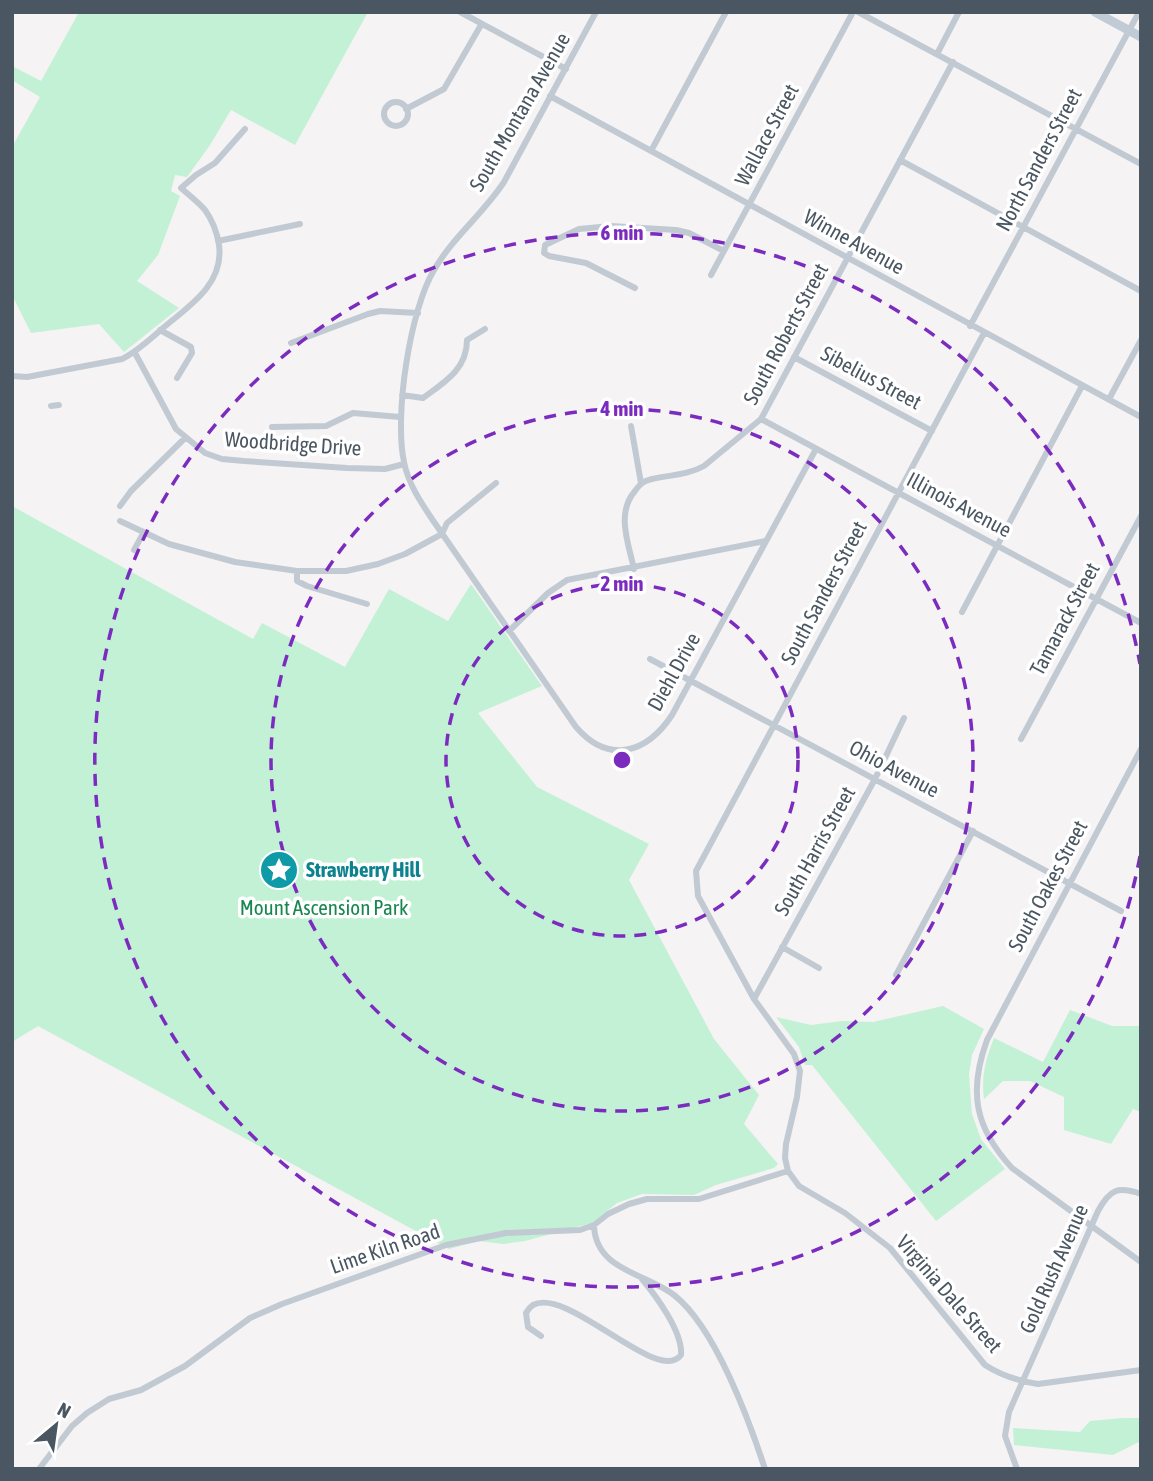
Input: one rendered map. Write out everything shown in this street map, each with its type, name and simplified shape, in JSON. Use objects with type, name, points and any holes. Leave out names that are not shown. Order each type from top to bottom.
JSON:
[{"type":"street","points":[[460,12],[566,69]]},
{"type":"street","name":"South Montana Avenue","points":[[442,534],[413,488],[404,464],[400,438],[402,395],[418,313],[434,270],[450,247],[496,194],[596,12]]},
{"type":"street","points":[[651,151],[726,12]]},
{"type":"street","points":[[856,12],[1141,164]]},
{"type":"street","name":"Wallace Street","points":[[711,275],[856,12]]},
{"type":"street","points":[[937,54],[959,12]]},
{"type":"street","points":[[1095,12],[1141,37]]},
{"type":"street","name":"North Sanders Street","points":[[970,326],[1139,12]]},
{"type":"street","points":[[407,109],[444,89],[481,24]]},
{"type":"street","name":"South Roberts Street","points":[[641,483],[695,471],[761,419],[953,62]]},
{"type":"street","name":"Winne Avenue","points":[[550,96],[1141,417]]},
{"type":"street","points":[[12,376],[27,377],[122,359],[135,353],[196,301],[213,280],[220,255],[217,231],[204,210],[181,188],[196,174],[215,163],[245,129]]},
{"type":"street","points":[[900,160],[1141,291]]},
{"type":"street","points":[[218,240],[300,224]]},
{"type":"street","points":[[635,288],[586,263],[549,256],[544,253],[545,245],[579,229],[611,226],[676,230],[724,251]]},
{"type":"street","points":[[291,343],[380,311],[418,313]]},
{"type":"street","points":[[402,395],[424,398],[448,381],[467,354],[467,340],[485,329]]},
{"type":"street","points":[[160,330],[191,347],[192,353],[177,378]]},
{"type":"street","name":"South Sanders Street","points":[[754,999],[698,896],[696,871],[984,333]]},
{"type":"street","points":[[1109,400],[1141,340]]},
{"type":"street","name":"Woodbridge Drive","points":[[135,353],[173,424],[185,438],[205,453],[244,461],[385,468],[404,464]]},
{"type":"street","name":"Sibelius Street","points":[[794,357],[932,431]]},
{"type":"street","points":[[962,612],[1082,386]]},
{"type":"street","points":[[51,406],[59,405]]},
{"type":"street","points":[[272,427],[326,426],[353,413],[400,417]]},
{"type":"street","name":"Illinois Avenue","points":[[761,419],[1141,623]]},
{"type":"street","points":[[631,426],[641,483],[628,500],[624,513],[634,569]]},
{"type":"street","points":[[120,506],[131,491],[185,438]]},
{"type":"street","name":"Diehl Drive","points":[[442,534],[576,727],[588,740],[604,747],[628,750],[647,743],[665,725],[817,449]]},
{"type":"street","points":[[120,521],[169,544],[248,565],[297,571],[346,571],[378,564],[405,554],[442,534],[447,523],[496,483]]},
{"type":"street","name":"Tamarack Street","points":[[1021,738],[1141,516]]},
{"type":"street","points":[[134,550],[144,532]]},
{"type":"street","points":[[509,631],[548,593],[567,580],[634,569],[765,541]]},
{"type":"street","points":[[297,571],[297,581],[307,586],[368,604]]},
{"type":"street","name":"Ohio Avenue","points":[[650,659],[1121,911]]},
{"type":"street","name":"South Harris Street","points":[[754,999],[875,779],[904,718]]},
{"type":"street","name":"South Oakes Street","points":[[1141,749],[988,1040],[979,1063],[976,1100],[982,1125],[996,1150],[1012,1168],[1141,1262]]},
{"type":"street","points":[[896,975],[973,831]]},
{"type":"street","points":[[782,947],[819,968]]},
{"type":"street","points":[[754,999],[794,1054],[800,1071],[786,1144],[785,1158],[789,1171]]},
{"type":"street","name":"Lime Kiln Road","points":[[39,1469],[72,1426],[87,1413],[109,1399],[141,1390],[185,1366],[250,1318],[446,1245],[493,1235],[567,1231],[594,1225],[608,1213],[629,1203],[647,1199],[699,1199],[789,1171]]},
{"type":"street","name":"Virginia Dale Street","points":[[789,1171],[799,1186],[845,1213],[890,1248],[985,1365],[999,1374],[1038,1384],[1141,1370]]},
{"type":"street","name":"Gold Rush Avenue","points":[[1017,1469],[1005,1436],[1009,1412],[1106,1196],[1116,1190],[1130,1190],[1141,1194]]},
{"type":"street","points":[[594,1225],[594,1239],[604,1253],[626,1271],[675,1296],[697,1321],[736,1389],[765,1469]]},
{"type":"street","points":[[541,1336],[528,1327],[526,1313],[534,1305],[544,1303],[585,1318],[650,1357],[667,1362],[675,1361],[681,1355],[680,1343],[656,1296],[640,1278]]},
{"type":"green space","points":[[75,12],[368,12],[295,145],[231,110],[187,177],[175,175],[171,191],[180,196],[158,255],[137,281],[179,308],[124,352],[99,324],[31,333],[12,295],[12,147],[40,97],[12,80],[12,66],[41,81],[78,14]]},
{"type":"green space","name":"Mount Ascension Park","points":[[12,506],[253,639],[262,623],[345,667],[389,589],[448,621],[471,584],[542,686],[478,713],[537,787],[649,844],[629,880],[714,1039],[759,1095],[744,1124],[778,1164],[774,1168],[716,1185],[694,1195],[642,1194],[617,1203],[592,1223],[525,1241],[503,1244],[479,1241],[449,1249],[38,1026],[12,1042]]},
{"type":"green space","points":[[943,1006],[984,1029],[972,1055],[969,1074],[972,1114],[981,1139],[1005,1169],[936,1221],[812,1065],[805,1065],[799,1047],[776,1017],[811,1025],[842,1021],[873,1022]]},
{"type":"green space","points":[[1070,1010],[1112,1026],[1141,1026],[1141,1112],[1133,1109],[1111,1144],[1064,1130],[1064,1097],[1030,1081],[1003,1081],[984,1099],[985,1067],[994,1038],[1043,1062]]},
{"type":"green space","points":[[1141,1418],[1141,1441],[1113,1455],[1014,1445],[1013,1428],[1080,1432],[1090,1421]]},
{"type":"place","name":"Strawberry Hill","points":[[279,870]]}]
